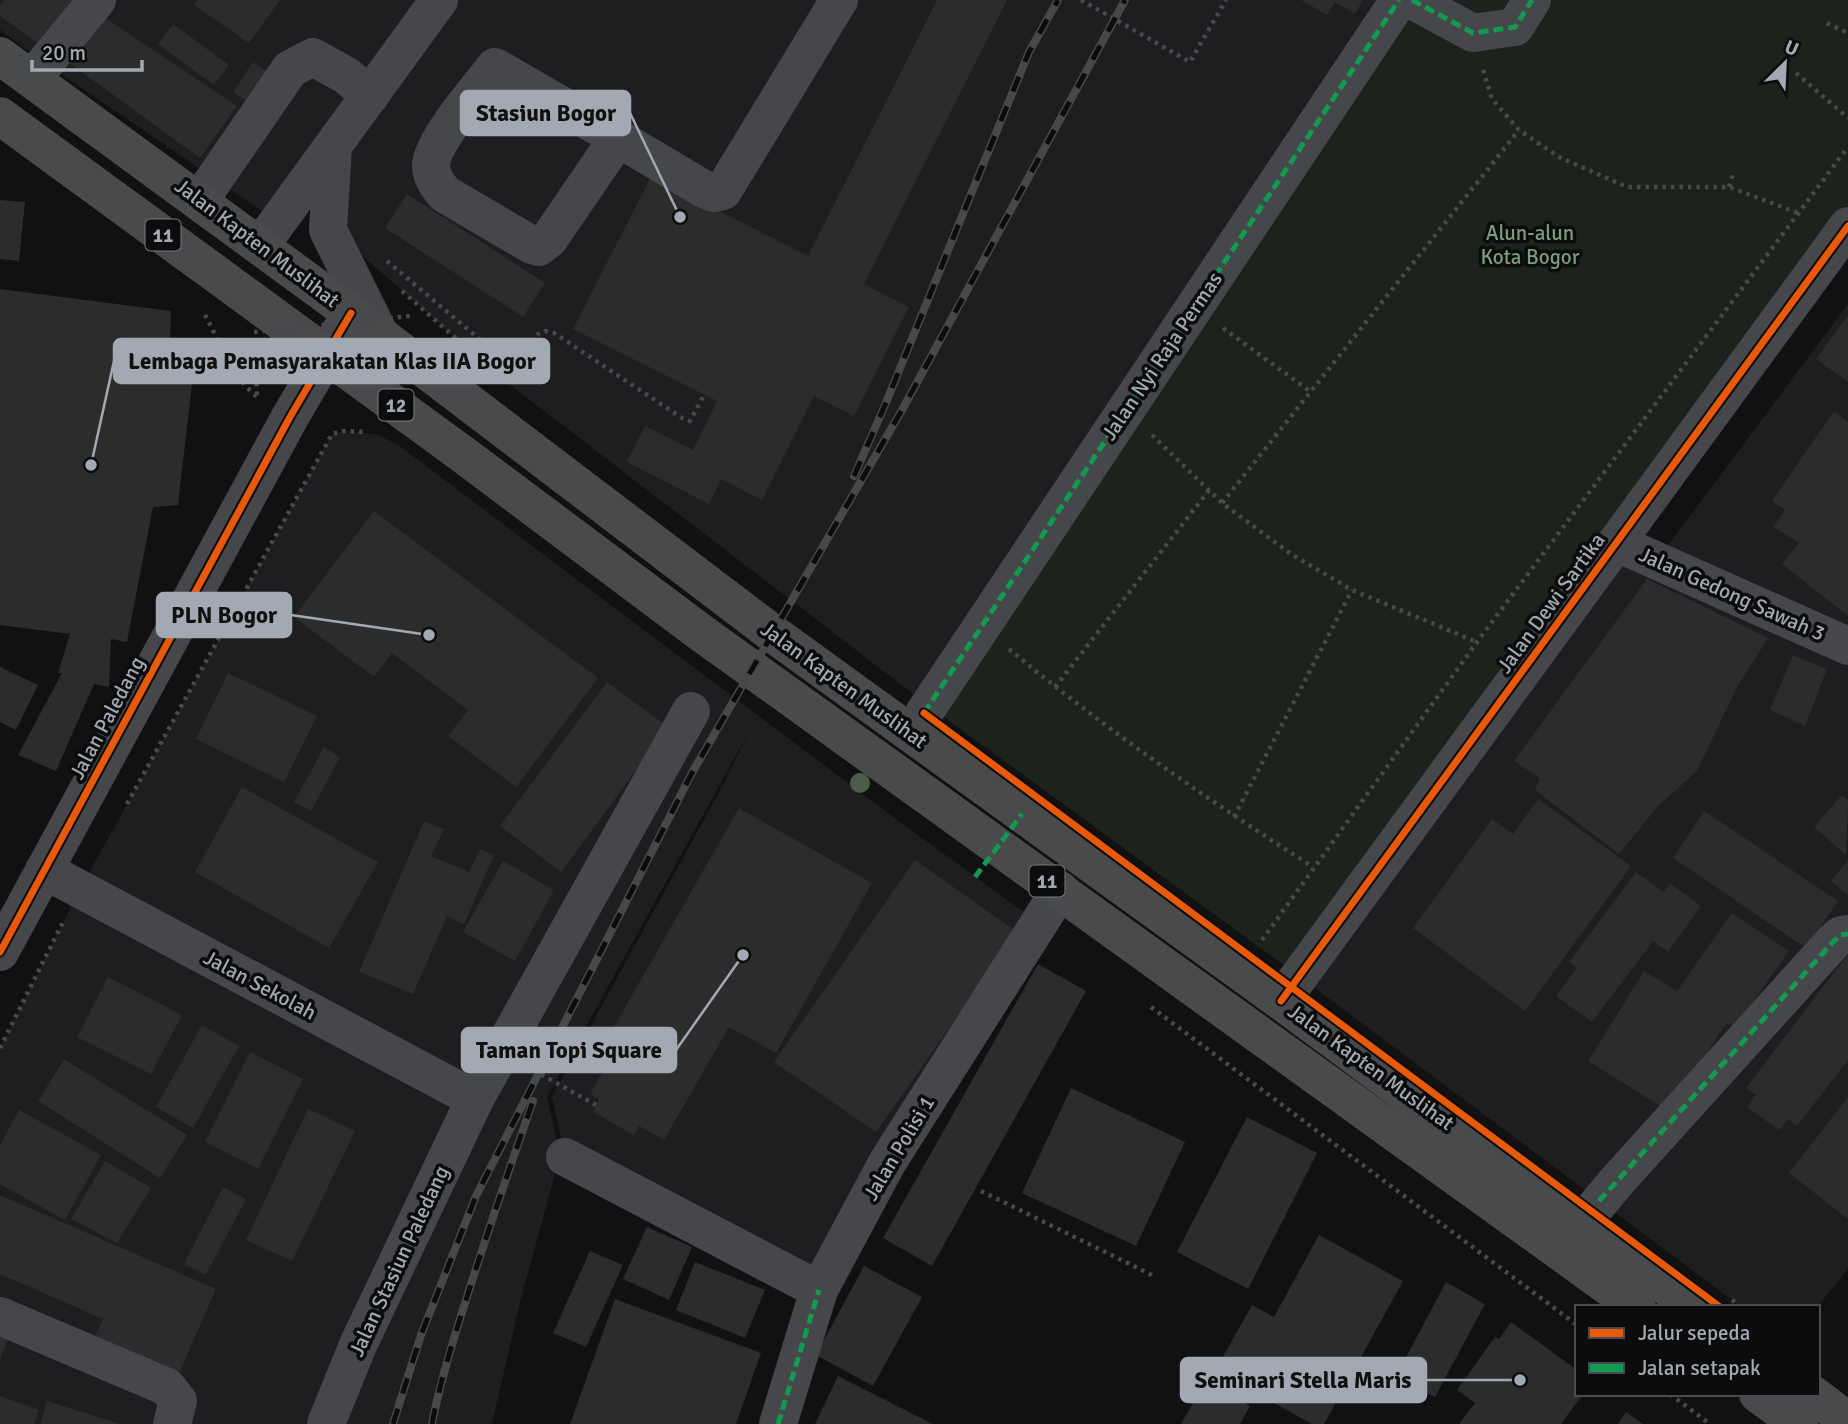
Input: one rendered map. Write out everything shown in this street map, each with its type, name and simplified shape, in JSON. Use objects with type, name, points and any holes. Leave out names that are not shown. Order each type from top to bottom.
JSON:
[{"type":"main road","name":"Jalan Kapten Muslihat","points":[[0,56],[260,246],[381,321],[476,408],[772,633],[1281,1001],[1691,1305]]},
{"type":"main road","name":"Jalan Kapten Muslihat","points":[[0,116],[465,456],[700,632],[1634,1305]]},
{"type":"main road","points":[[1761,1396],[1799,1424]]},
{"type":"main road","points":[[1815,1396],[1848,1421]]},
{"type":"street","points":[[32,79],[97,0]]},
{"type":"street","points":[[260,246],[439,0]]},
{"type":"street","points":[[618,138],[550,239],[539,247],[445,194],[435,182],[431,164],[437,145],[495,67],[618,138],[702,188],[713,193],[723,191],[839,0]]},
{"type":"street","name":"Jalan Nyi Raja Permas","points":[[924,713],[1399,0]]},
{"type":"street","points":[[1412,0],[1473,33],[1515,27],[1532,0]]},
{"type":"street","points":[[200,200],[290,69],[313,57],[347,76],[370,96]]},
{"type":"street","points":[[333,146],[328,230],[381,321]]},
{"type":"street","name":"Jalan Dewi Sartika","points":[[1281,1001],[1848,226]]},
{"type":"street","name":"Jalan Paledang","points":[[0,952],[326,354],[381,321]]},
{"type":"street","name":"Jalan Gedong Sawah 3","points":[[1617,543],[1848,646]]},
{"type":"street","name":"Jalan Stasiun Paledang","points":[[326,1424],[358,1345],[475,1099],[691,711]]},
{"type":"street","name":"Jalan Sekolah","points":[[44,870],[475,1099]]},
{"type":"street","name":"Jalan Polisi 1","points":[[778,1424],[819,1290],[887,1163],[1060,890]]},
{"type":"street","points":[[1582,1223],[1609,1189],[1834,941],[1841,935],[1848,934]]},
{"type":"street","points":[[565,1157],[819,1290]]},
{"type":"street","points":[[0,1316],[167,1387],[178,1401],[172,1424]]},
{"type":"path","points":[[1081,0],[1190,62],[1226,0]]},
{"type":"path","points":[[1827,23],[1848,33]]},
{"type":"path","points":[[1473,33],[1492,99],[1518,130],[1559,157],[1627,187],[1729,187],[1798,213]]},
{"type":"path","points":[[1796,73],[1848,118]]},
{"type":"path","points":[[1222,503],[1518,130]]},
{"type":"path","points":[[1257,946],[1477,642],[1848,147]]},
{"type":"path","points":[[1729,187],[1733,174]]},
{"type":"path","points":[[396,286],[486,364]]},
{"type":"path","points":[[1194,307],[1311,392]]},
{"type":"path","points":[[254,332],[381,321]]},
{"type":"path","points":[[476,408],[538,334],[545,331],[554,333],[682,418],[690,421],[704,396]]},
{"type":"path","points":[[493,371],[500,377]]},
{"type":"path","points":[[257,385],[257,397]]},
{"type":"path","points":[[1126,410],[1222,503],[1291,554],[1352,590],[1477,642]]},
{"type":"path","points":[[126,806],[332,435]]},
{"type":"path","points":[[1055,687],[1210,489]]},
{"type":"path","points":[[1234,817],[1352,590]]},
{"type":"path","points":[[982,626],[1055,687],[1234,817],[1312,867]]},
{"type":"path","points":[[0,1048],[80,889]]},
{"type":"path","points":[[1144,1003],[1575,1324]]},
{"type":"path","points":[[519,1062],[596,1105]]},
{"type":"path","points":[[981,1191],[1152,1275]]},
{"type":"path","points":[[1673,1396],[1710,1424]]},
{"type":"shaded area","points":[[0,0],[439,0],[278,222],[0,30]]},
{"type":"shaded area","points":[[447,0],[1400,0],[929,706],[501,378],[347,242],[330,158]]},
{"type":"shaded area","points":[[1848,304],[1848,628],[1660,556]]},
{"type":"shaded area","points":[[344,431],[375,434],[397,444],[889,814],[1039,923],[819,1290],[565,1157],[552,1096],[722,787],[749,732],[547,1097],[560,1156],[520,1302],[492,1424],[0,1424],[0,1048],[80,889],[332,434]]},
{"type":"shaded area","points":[[1617,543],[1848,645],[1848,1269],[1819,1305],[1738,1305],[1300,977]]},
{"type":"green space","name":"Alun-alun Kota Bogor","points":[[1400,0],[1848,0],[1848,226],[1300,977],[929,706]]},
{"type":"building","points":[[4,0],[83,0],[47,50],[0,16],[0,6]]},
{"type":"building","points":[[197,0],[280,0],[249,43],[194,5]]},
{"type":"building","points":[[937,0],[1007,0],[864,284],[909,307],[854,416],[814,396],[762,500],[721,479],[709,504],[627,462],[645,426],[693,450],[717,401],[573,329],[651,177],[808,256]]},
{"type":"building","points":[[1301,0],[1363,0],[1355,14],[1335,2],[1327,15]]},
{"type":"building","points":[[101,15],[237,106],[200,158],[68,62]]},
{"type":"building","points":[[173,24],[229,65],[214,85],[158,44]]},
{"type":"building","points":[[253,62],[275,77],[255,107],[233,92]]},
{"type":"building","points":[[407,194],[545,283],[523,317],[385,228]]},
{"type":"building","points":[[0,200],[25,202],[19,261],[0,259]]},
{"type":"building","points":[[0,289],[171,311],[169,369],[193,375],[178,505],[153,507],[127,642],[111,639],[109,687],[94,684],[56,771],[18,755],[62,673],[58,673],[70,634],[0,625]]},
{"type":"building","points":[[1848,315],[1848,382],[1816,359]]},
{"type":"building","points":[[1834,411],[1848,422],[1848,616],[1782,564],[1799,543],[1773,527],[1785,510],[1772,501]]},
{"type":"building","points":[[374,511],[598,678],[516,787],[448,736],[468,710],[392,653],[374,677],[294,617]]},
{"type":"building","points":[[1647,579],[1768,638],[1737,687],[1697,771],[1658,806],[1619,854],[1535,790],[1540,778],[1514,761]]},
{"type":"building","points":[[1793,655],[1827,669],[1805,726],[1770,710]]},
{"type":"building","points":[[0,667],[38,685],[16,730],[0,722]]},
{"type":"building","points":[[228,673],[317,716],[284,782],[196,739]]},
{"type":"building","points":[[607,682],[668,727],[561,872],[500,826]]},
{"type":"building","points":[[324,747],[340,757],[311,811],[294,802]]},
{"type":"building","points":[[242,787],[378,862],[329,948],[195,872]]},
{"type":"building","points":[[1842,795],[1848,800],[1846,855],[1814,827]]},
{"type":"building","points":[[1538,799],[1631,866],[1525,1011],[1413,928],[1492,819],[1513,834]]},
{"type":"building","points":[[739,808],[872,883],[776,1053],[729,1027],[664,1140],[639,1126],[634,1135],[593,1112],[599,1099],[590,1094],[619,1043],[608,1037]]},
{"type":"building","points":[[1704,811],[1838,901],[1806,948],[1673,858]]},
{"type":"building","points":[[424,821],[444,829],[431,856],[469,872],[480,849],[494,855],[464,924],[447,916],[413,994],[359,972]]},
{"type":"building","points":[[915,860],[1017,932],[876,1132],[774,1062]]},
{"type":"building","points":[[1848,860],[1848,895],[1831,881]]},
{"type":"building","points":[[503,861],[554,890],[515,961],[463,932]]},
{"type":"building","points":[[1636,872],[1664,892],[1670,883],[1701,906],[1668,952],[1653,941],[1592,1022],[1556,996],[1577,968],[1569,962]]},
{"type":"building","points":[[1732,913],[1789,951],[1735,1027],[1726,1023],[1670,1112],[1588,1061],[1644,971],[1677,991]]},
{"type":"building","points":[[1848,954],[1848,1060],[1797,1126],[1788,1119],[1779,1130],[1747,1107],[1756,1095],[1746,1088]]},
{"type":"building","points":[[1038,964],[1086,991],[932,1266],[883,1238]]},
{"type":"building","points":[[108,977],[182,1015],[151,1074],[77,1037]]},
{"type":"building","points":[[202,1025],[239,1046],[193,1128],[156,1107]]},
{"type":"building","points":[[250,1052],[303,1079],[258,1169],[205,1142]]},
{"type":"building","points":[[64,1059],[187,1135],[160,1178],[38,1101]]},
{"type":"building","points":[[1071,1088],[1185,1142],[1136,1246],[1022,1193]]},
{"type":"building","points":[[1848,1097],[1848,1219],[1789,1173]]},
{"type":"building","points":[[308,1109],[355,1131],[292,1261],[246,1240]]},
{"type":"building","points":[[19,1110],[101,1155],[65,1220],[0,1184],[0,1145]]},
{"type":"building","points":[[1247,1117],[1317,1153],[1248,1289],[1177,1252]]},
{"type":"building","points":[[105,1161],[151,1188],[117,1243],[71,1219]]},
{"type":"building","points":[[223,1187],[246,1199],[206,1275],[184,1264]]},
{"type":"building","points":[[0,1195],[216,1289],[177,1378],[93,1341],[103,1319],[0,1274]]},
{"type":"building","points":[[647,1227],[692,1247],[669,1300],[623,1279]]},
{"type":"building","points":[[1319,1235],[1403,1281],[1324,1424],[1312,1424],[1215,1371],[1252,1305],[1274,1317]]},
{"type":"building","points":[[590,1251],[623,1265],[586,1347],[553,1333]]},
{"type":"building","points":[[695,1262],[765,1290],[745,1338],[676,1310]]},
{"type":"building","points":[[864,1266],[922,1297],[873,1386],[816,1355]]},
{"type":"building","points":[[1446,1282],[1485,1304],[1435,1397],[1396,1376]]},
{"type":"building","points":[[615,1299],[761,1353],[736,1424],[570,1424]]},
{"type":"building","points":[[1511,1322],[1575,1369],[1575,1396],[1582,1396],[1561,1424],[1459,1424],[1475,1403],[1457,1390],[1495,1337],[1499,1339]]},
{"type":"building","points":[[0,1337],[8,1339],[0,1360]]},
{"type":"building","points":[[838,1376],[933,1424],[815,1424]]},
{"type":"building","points":[[1206,1381],[1250,1406],[1240,1424],[1181,1424]]},
{"type":"building","points":[[0,1396],[39,1410],[34,1424],[0,1424]]},
{"type":"building","points":[[47,1401],[117,1423],[117,1424],[40,1424]]},
{"type":"building","points":[[1626,1412],[1643,1424],[1618,1424]]},
{"type":"railway","points":[[854,476],[1029,52],[1058,0]]},
{"type":"railway","points":[[393,1424],[421,1335],[476,1196],[693,771],[902,410],[1125,0]]},
{"type":"railway","points":[[432,1424],[456,1330],[533,1101]]},
{"type":"marked path","points":[[924,713],[1399,0]]},
{"type":"marked path","points":[[1412,0],[1473,33],[1515,27],[1532,0]]},
{"type":"marked path","points":[[975,877],[1022,814]]},
{"type":"marked path","points":[[1599,1201],[1834,941],[1841,935],[1848,934]]},
{"type":"marked path","points":[[778,1424],[819,1290]]},
{"type":"cycle path","points":[[1281,1001],[1848,226]]},
{"type":"cycle path","points":[[0,952],[290,417],[351,313]]},
{"type":"cycle path","points":[[924,713],[1717,1305]]},
{"type":"place","name":"Stasiun Bogor","points":[[680,217]]},
{"type":"place","name":"Lembaga Pemasyarakatan Klas IIA Bogor","points":[[91,465]]},
{"type":"place","name":"PLN Bogor","points":[[429,635]]},
{"type":"place","name":"Taman Topi Square","points":[[743,955]]},
{"type":"place","name":"Seminari Stella Maris","points":[[1520,1380]]}]
